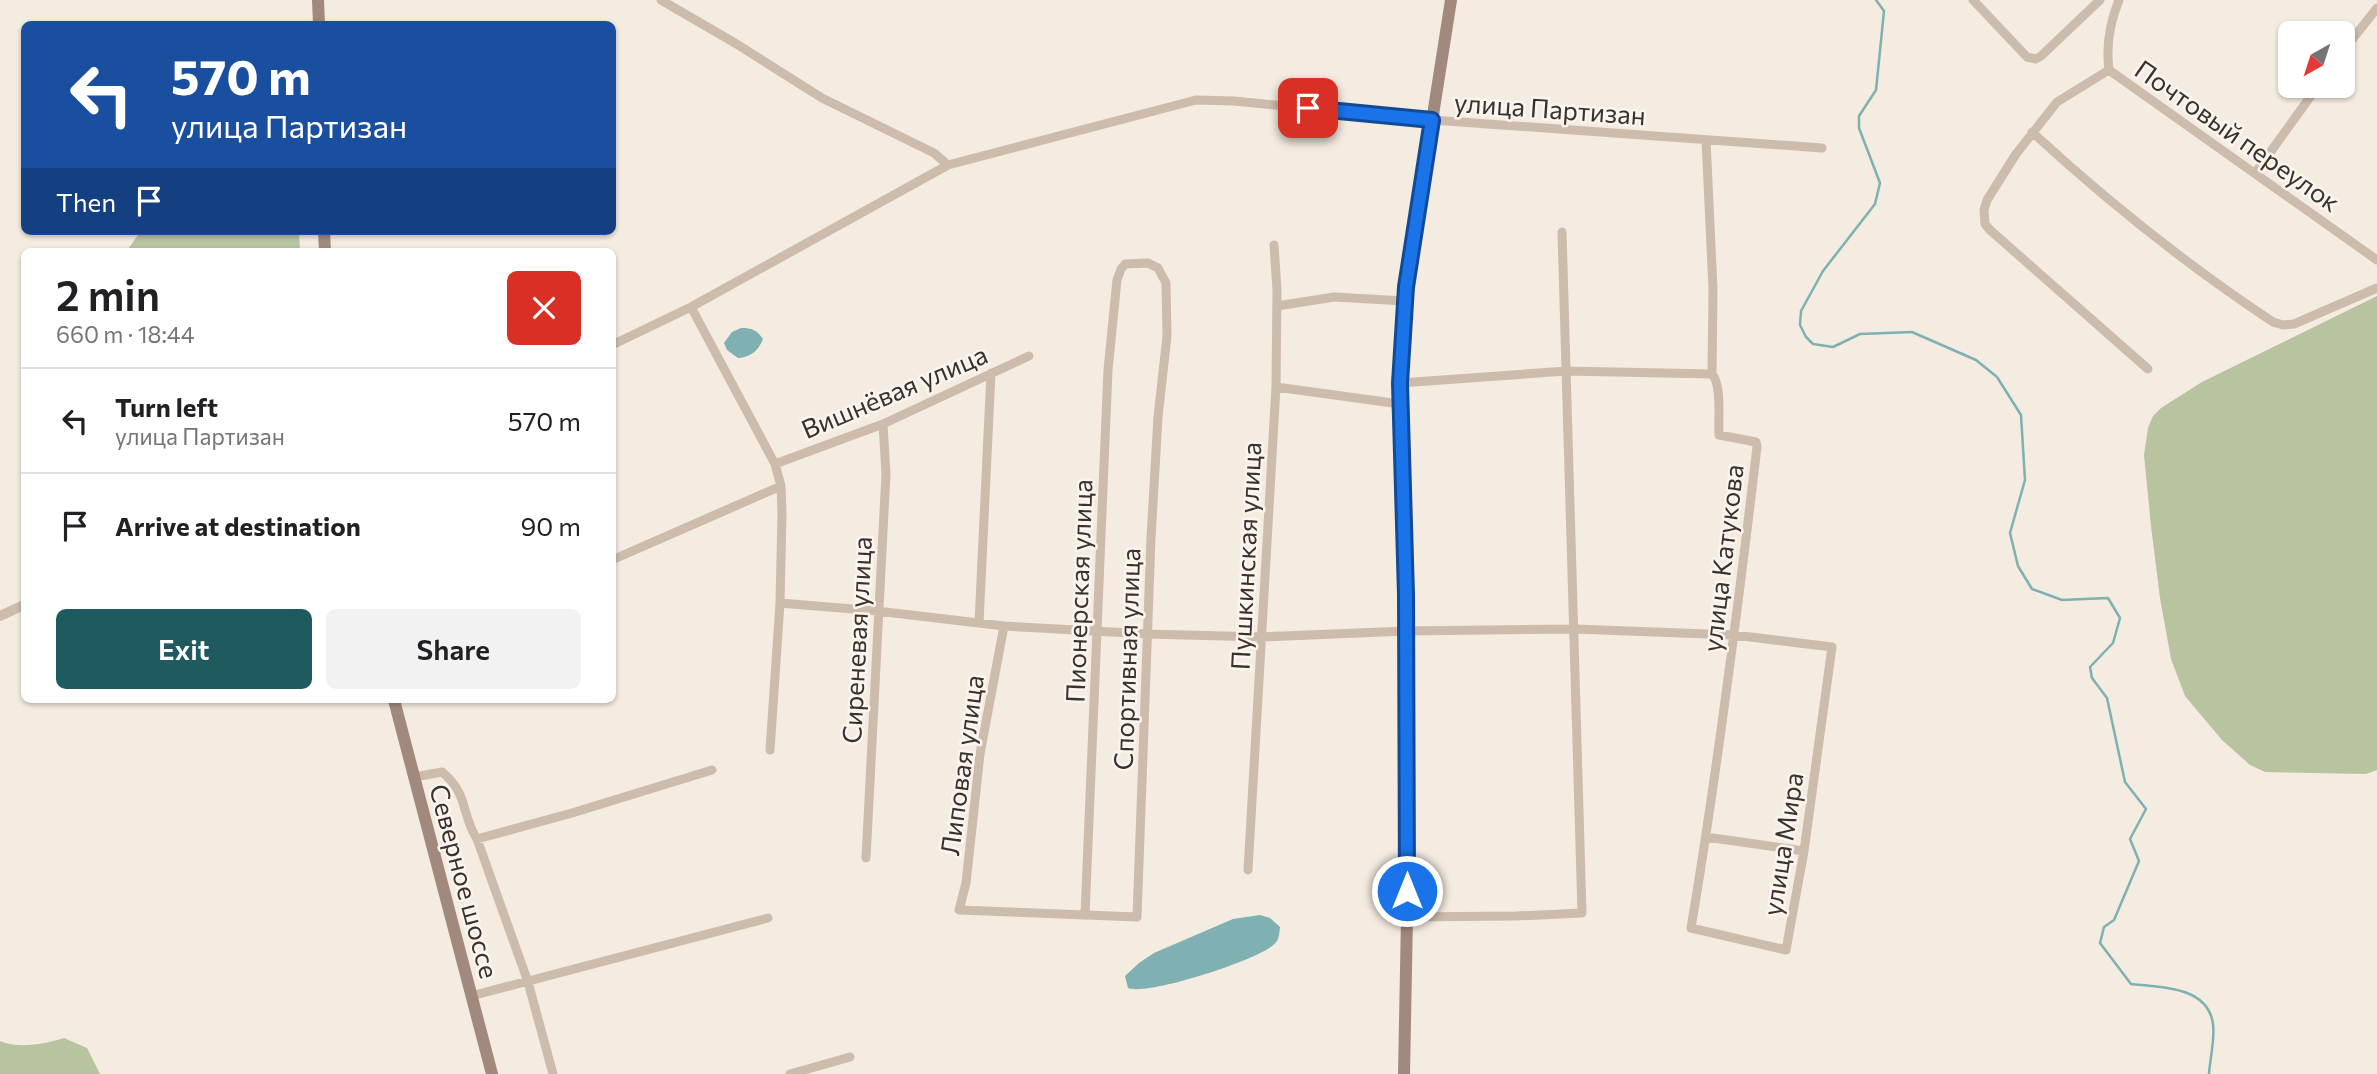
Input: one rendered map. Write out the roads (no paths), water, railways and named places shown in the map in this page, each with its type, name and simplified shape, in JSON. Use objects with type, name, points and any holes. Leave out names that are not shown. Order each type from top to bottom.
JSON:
[{"type":"main road","points":[[318,0],[319,21]]},
{"type":"main road","points":[[1404,1074],[1407,917],[1406,631],[1400,383],[1405,301],[1451,3]]},
{"type":"main road","name":"Северное шоссе","points":[[395,703],[492,1074]]},
{"type":"street","points":[[661,0],[822,98],[934,153],[948,165]]},
{"type":"street","points":[[1972,0],[2031,59],[2041,57],[2100,0]]},
{"type":"street","points":[[2119,0],[2109,37],[2109,70],[2057,102],[2032,132],[1987,200],[1984,210],[1985,224],[2148,369]]},
{"type":"street","points":[[2356,35],[2377,8]]},
{"type":"street","name":"Почтовый переулок","points":[[2109,70],[2377,260]]},
{"type":"street","points":[[2256,172],[2309,98]]},
{"type":"street","name":"улица Партизан","points":[[616,343],[691,307],[948,165],[1196,100],[1822,148]]},
{"type":"street","points":[[2032,132],[2096,191],[2157,240],[2273,322],[2294,324],[2377,288]]},
{"type":"street","name":"улица Катукова","points":[[1690,928],[1706,837],[1757,447],[1756,442],[1719,435],[1717,379],[1712,374],[1713,289],[1706,139]]},
{"type":"street","points":[[1407,917],[1582,913],[1562,232]]},
{"type":"street","name":"Пушкинская улица","points":[[1248,870],[1276,387],[1277,306],[1274,245]]},
{"type":"street","name":"Спортивная улица","points":[[959,909],[1137,917],[1158,417],[1167,336],[1166,283],[1158,268],[1148,263],[1125,264],[1121,269]]},
{"type":"street","name":"Пионерская улица","points":[[1085,915],[1108,370],[1121,269]]},
{"type":"street","points":[[1277,306],[1334,297],[1405,301]]},
{"type":"street","points":[[691,307],[775,464],[781,486],[780,603],[770,750]]},
{"type":"street","name":"Вишнёвая улица","points":[[775,464],[883,424],[1029,356]]},
{"type":"street","points":[[1400,383],[1566,370],[1712,374]]},
{"type":"street","points":[[979,624],[991,373]]},
{"type":"street","points":[[1276,387],[1400,404]]},
{"type":"street","name":"Сиреневая улица","points":[[866,858],[886,474],[883,424]]},
{"type":"street","points":[[616,557],[781,486]]},
{"type":"street","points":[[780,603],[877,611],[979,624],[1149,635],[1261,637],[1406,631],[1575,629],[1734,635]]},
{"type":"street","points":[[0,616],[21,606]]},
{"type":"street","name":"Липовая улица","points":[[959,909],[965,883],[981,754],[1004,626]]},
{"type":"street","name":"улица Мира","points":[[1690,928],[1786,950],[1804,851],[1832,647],[1734,635]]},
{"type":"street","points":[[477,839],[712,771]]},
{"type":"street","points":[[414,777],[442,772],[460,791],[471,830],[477,839],[528,982],[554,1074]]},
{"type":"street","points":[[1706,837],[1804,851]]},
{"type":"street","points":[[471,996],[768,918]]},
{"type":"street","points":[[790,1074],[850,1057]]},
{"type":"water","points":[[741,328],[754,330],[763,339],[754,353],[738,358],[727,350],[724,343],[732,332]]},
{"type":"water","points":[[1260,915],[1270,918],[1280,927],[1279,936],[1272,946],[1224,968],[1177,982],[1156,987],[1128,988],[1125,976],[1154,953],[1233,919]]},
{"type":"waterway","points":[[1876,0],[1884,11],[1876,90],[1859,116],[1859,128],[1880,183],[1875,204],[1823,271],[1801,311],[1800,325],[1813,344],[1833,347],[1860,334],[1912,332],[1976,360],[1997,377],[2021,415],[2025,480],[2010,533],[2018,566],[2032,589],[2062,600],[2108,598],[2120,618],[2113,643],[2090,667],[2092,678],[2107,698],[2125,782],[2146,809],[2130,839],[2139,861],[2114,920],[2104,927],[2100,943],[2131,984],[2181,991],[2202,1002],[2209,1011],[2213,1024],[2209,1074]]}]
